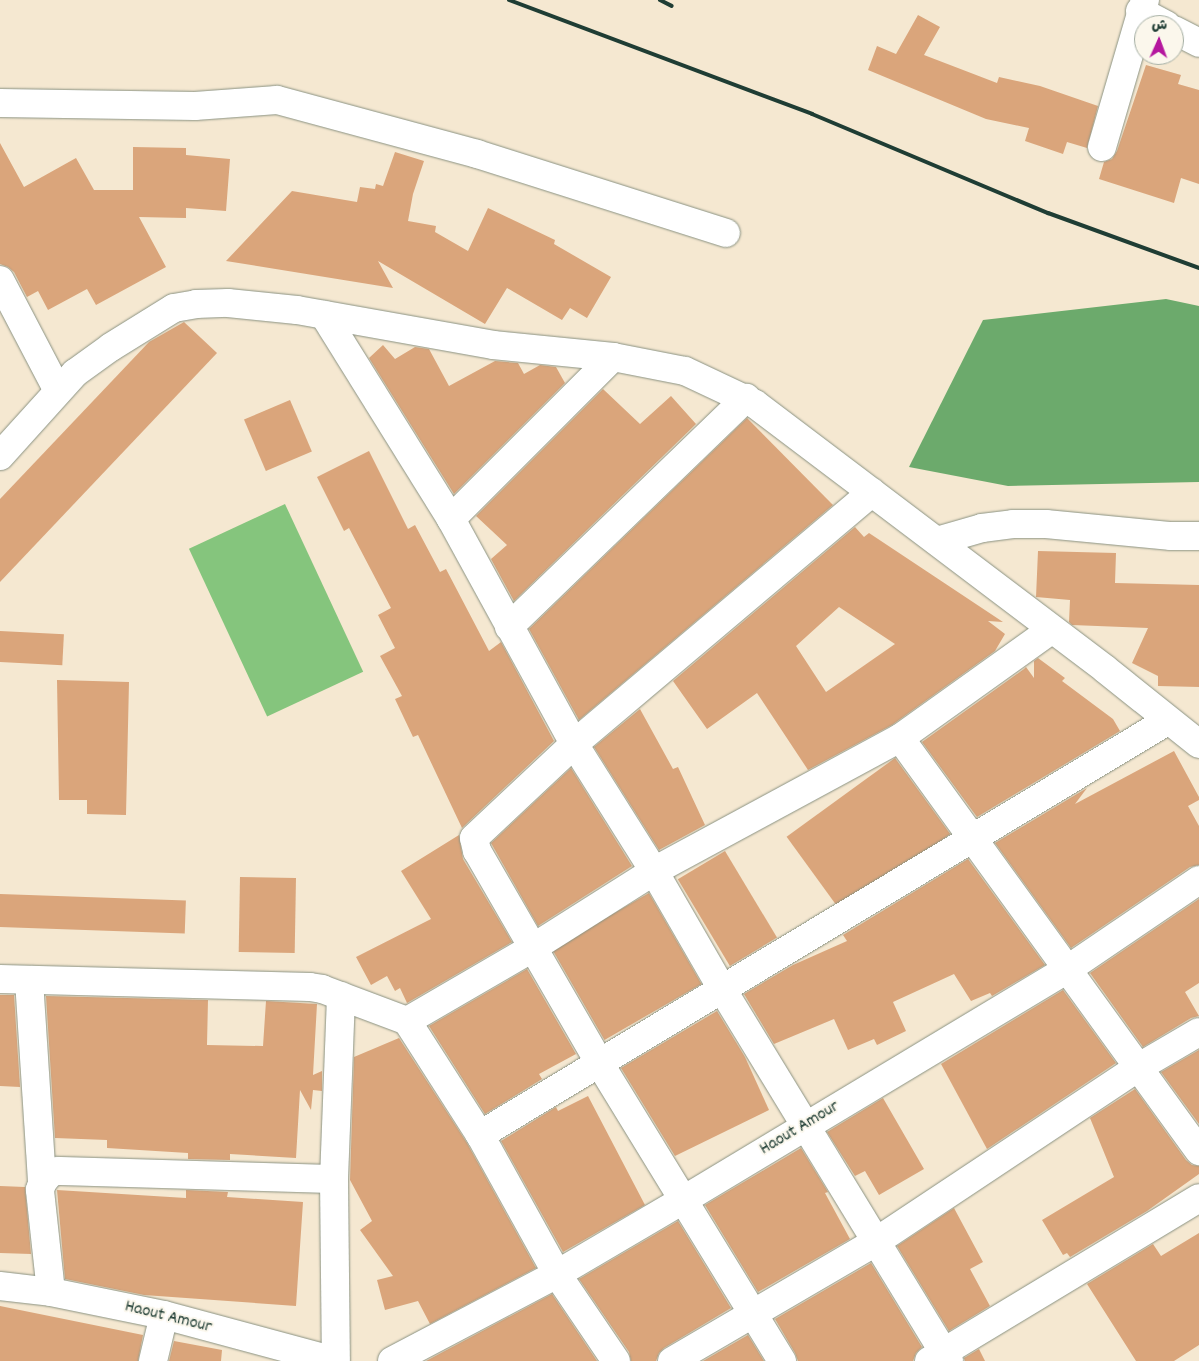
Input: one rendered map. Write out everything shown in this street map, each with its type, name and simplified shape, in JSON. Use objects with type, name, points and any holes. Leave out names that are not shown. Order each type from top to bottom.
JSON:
[{"type":"street","points":[[1102,147],[1142,6],[1153,15]]},
{"type":"street","points":[[1184,35],[1199,43]]},
{"type":"street","points":[[0,102],[196,106],[277,100],[477,154],[726,233]]},
{"type":"street","points":[[0,280],[58,391]]},
{"type":"street","points":[[0,456],[75,373],[111,346],[174,308],[196,304],[228,303],[324,315],[493,345],[614,357],[685,371],[746,398],[1104,669],[1167,721],[1198,740]]},
{"type":"street","points":[[324,315],[451,519],[508,627],[574,744],[654,871],[722,989],[877,1241],[940,1358],[1199,1198]]},
{"type":"street","points":[[451,519],[614,357]]},
{"type":"street","points":[[508,627],[746,398]]},
{"type":"street","points":[[782,1361],[599,1062],[534,947],[476,851],[474,838],[574,744],[872,492]]},
{"type":"street","points":[[937,541],[982,528],[1013,524],[1046,524],[1172,536],[1199,536]]},
{"type":"street","points":[[408,1021],[534,947],[654,871],[900,738],[1051,630]]},
{"type":"street","points":[[480,1135],[1167,721]]},
{"type":"street","points":[[900,738],[1199,1151]]},
{"type":"street","name":"Haout Amour","points":[[392,1361],[557,1274],[684,1199],[1068,969],[1199,880]]},
{"type":"street","points":[[0,979],[310,987],[341,996],[408,1021],[480,1135],[557,1274],[616,1361]]},
{"type":"street","points":[[29,980],[42,1183],[40,1190],[51,1292]]},
{"type":"street","points":[[335,1361],[334,1179],[341,996]]},
{"type":"street","points":[[672,1361],[877,1241],[1139,1067],[1199,1032]]},
{"type":"street","points":[[42,1183],[51,1172],[58,1171],[334,1179]]},
{"type":"street","name":"Haout Amour","points":[[0,1286],[51,1292],[164,1315],[335,1361]]},
{"type":"street","points":[[153,1361],[164,1315]]},
{"type":"green space","points":[[1166,299],[1199,306],[1199,482],[1008,486],[909,467],[983,320]]},
{"type":"green space","points":[[285,504],[363,672],[267,716],[189,549]]},
{"type":"building","points":[[918,15],[940,27],[924,55],[997,83],[999,77],[1040,86],[1098,106],[1087,148],[1067,142],[1063,154],[1025,141],[1029,128],[986,119],[868,70],[877,46],[896,54]]},
{"type":"building","points":[[1146,65],[1181,75],[1178,84],[1199,90],[1199,184],[1181,178],[1174,203],[1099,179],[1104,162],[1112,159],[1117,151]]},
{"type":"building","points":[[0,143],[24,187],[76,158],[94,190],[133,190],[133,147],[186,148],[186,155],[230,159],[226,211],[186,208],[186,218],[139,217],[166,267],[96,305],[87,289],[48,310],[38,291],[27,297],[14,272],[0,264]]},
{"type":"building","points":[[395,152],[424,161],[413,194],[408,221],[436,226],[435,232],[468,251],[488,208],[555,240],[554,244],[611,277],[587,318],[570,308],[562,320],[507,288],[485,324],[378,261],[393,288],[226,261],[292,191],[357,202],[360,187],[375,189],[376,184],[383,186]]},
{"type":"building","points":[[184,322],[217,353],[0,582],[0,499],[149,342]]},
{"type":"building","points":[[383,345],[395,359],[415,347],[429,349],[449,386],[495,361],[518,363],[524,374],[540,365],[556,367],[565,383],[454,494],[369,358]]},
{"type":"building","points":[[603,389],[640,424],[671,396],[696,424],[514,601],[491,559],[507,545],[476,516]]},
{"type":"building","points":[[290,400],[312,452],[266,471],[244,420]]},
{"type":"building","points":[[747,418],[833,505],[579,720],[529,629]]},
{"type":"building","points":[[369,451],[408,529],[415,525],[440,572],[446,569],[489,651],[501,642],[554,741],[462,828],[418,735],[413,737],[395,699],[402,696],[380,656],[395,648],[378,615],[391,608],[349,528],[344,531],[317,477]]},
{"type":"building","points":[[855,527],[864,537],[869,533],[1003,622],[988,621],[1005,634],[995,651],[892,725],[808,770],[757,693],[707,729],[673,681]],"holes":[[[839,607],[895,644],[826,692],[796,646]]]},
{"type":"building","points":[[1038,551],[1116,553],[1115,583],[1199,585],[1199,687],[1158,686],[1158,676],[1132,663],[1148,628],[1072,625],[1069,622],[1070,600],[1036,597]]},
{"type":"building","points":[[0,631],[64,634],[62,665],[0,662]]},
{"type":"building","points":[[1038,658],[1065,678],[1062,681],[1113,719],[1120,731],[977,817],[922,742],[1026,667],[1034,678],[1034,661]]},
{"type":"building","points":[[57,680],[129,682],[126,815],[87,814],[87,800],[59,800]]},
{"type":"building","points":[[640,709],[673,769],[678,767],[705,825],[659,850],[594,747]]},
{"type":"building","points":[[1174,751],[1199,797],[1199,800],[1188,806],[1199,826],[1199,865],[1190,867],[1071,948],[995,843],[1087,788],[1075,804]]},
{"type":"building","points":[[895,758],[950,834],[842,913],[787,837]]},
{"type":"building","points":[[571,768],[632,866],[538,926],[491,843]]},
{"type":"building","points":[[459,835],[463,859],[512,942],[407,1003],[400,988],[395,991],[387,976],[371,985],[356,957],[431,919],[401,871]]},
{"type":"building","points":[[725,851],[777,938],[730,966],[678,879]]},
{"type":"building","points":[[968,859],[1045,965],[992,996],[990,993],[971,1001],[954,974],[893,1002],[906,1031],[877,1045],[874,1039],[848,1050],[834,1019],[774,1044],[744,994],[793,965],[847,941],[843,935]]},
{"type":"building","points":[[240,877],[296,878],[295,953],[239,952]]},
{"type":"building","points":[[649,893],[702,984],[605,1040],[552,949]]},
{"type":"building","points":[[0,894],[186,900],[185,933],[0,927]]},
{"type":"building","points":[[1199,899],[1199,983],[1185,992],[1199,1016],[1191,1018],[1143,1047],[1090,973]]},
{"type":"building","points":[[527,969],[576,1054],[539,1074],[542,1079],[485,1114],[429,1026]]},
{"type":"building","points":[[1063,990],[1116,1063],[987,1149],[941,1064]]},
{"type":"building","points":[[0,995],[14,995],[20,1087],[0,1086]]},
{"type":"building","points":[[46,996],[208,1000],[207,1045],[263,1046],[266,1001],[317,1004],[313,1075],[322,1071],[322,1091],[313,1090],[311,1110],[300,1090],[296,1158],[230,1154],[230,1160],[188,1159],[188,1153],[107,1148],[107,1140],[55,1138]]},
{"type":"building","points":[[717,1011],[745,1057],[769,1110],[675,1156],[621,1068]]},
{"type":"building","points":[[399,1038],[467,1143],[536,1268],[430,1324],[418,1301],[385,1310],[377,1280],[393,1276],[360,1230],[372,1221],[350,1180],[354,1057]]},
{"type":"building","points":[[1199,1050],[1199,1124],[1161,1072]]},
{"type":"building","points":[[1135,1089],[1186,1160],[1192,1165],[1199,1166],[1199,1174],[1147,1211],[1070,1257],[1067,1253],[1063,1255],[1042,1220],[1114,1177],[1090,1118]]},
{"type":"building","points":[[588,1096],[645,1205],[563,1252],[501,1141],[556,1107],[558,1111]]},
{"type":"building","points":[[883,1098],[924,1169],[879,1195],[865,1171],[855,1176],[827,1132]]},
{"type":"building","points":[[801,1148],[828,1192],[825,1193],[850,1239],[758,1292],[705,1205]]},
{"type":"building","points":[[0,1186],[25,1187],[31,1254],[0,1253]]},
{"type":"building","points":[[57,1190],[186,1198],[186,1190],[228,1192],[227,1197],[303,1202],[296,1306],[144,1295],[65,1279]]},
{"type":"building","points":[[954,1208],[983,1262],[970,1269],[990,1306],[949,1331],[897,1246]]},
{"type":"building","points":[[678,1221],[731,1308],[664,1348],[659,1353],[656,1361],[631,1361],[629,1352],[579,1279]]},
{"type":"building","points":[[1199,1233],[1199,1345],[1174,1361],[1136,1361],[1087,1284],[1153,1244],[1161,1256]]},
{"type":"building","points":[[871,1263],[922,1347],[916,1353],[913,1361],[798,1361],[775,1319]]},
{"type":"building","points":[[552,1294],[597,1361],[426,1361]]},
{"type":"building","points":[[0,1306],[143,1335],[138,1361],[0,1361]]},
{"type":"building","points":[[748,1335],[764,1361],[703,1361]]},
{"type":"building","points":[[174,1341],[222,1350],[221,1361],[169,1361]]},
{"type":"building","points":[[979,1349],[985,1361],[965,1361],[964,1358]]},
{"type":"railway","points":[[509,0],[812,114],[1048,213],[1199,268]]},
{"type":"railway","points":[[660,0],[672,6]]}]
